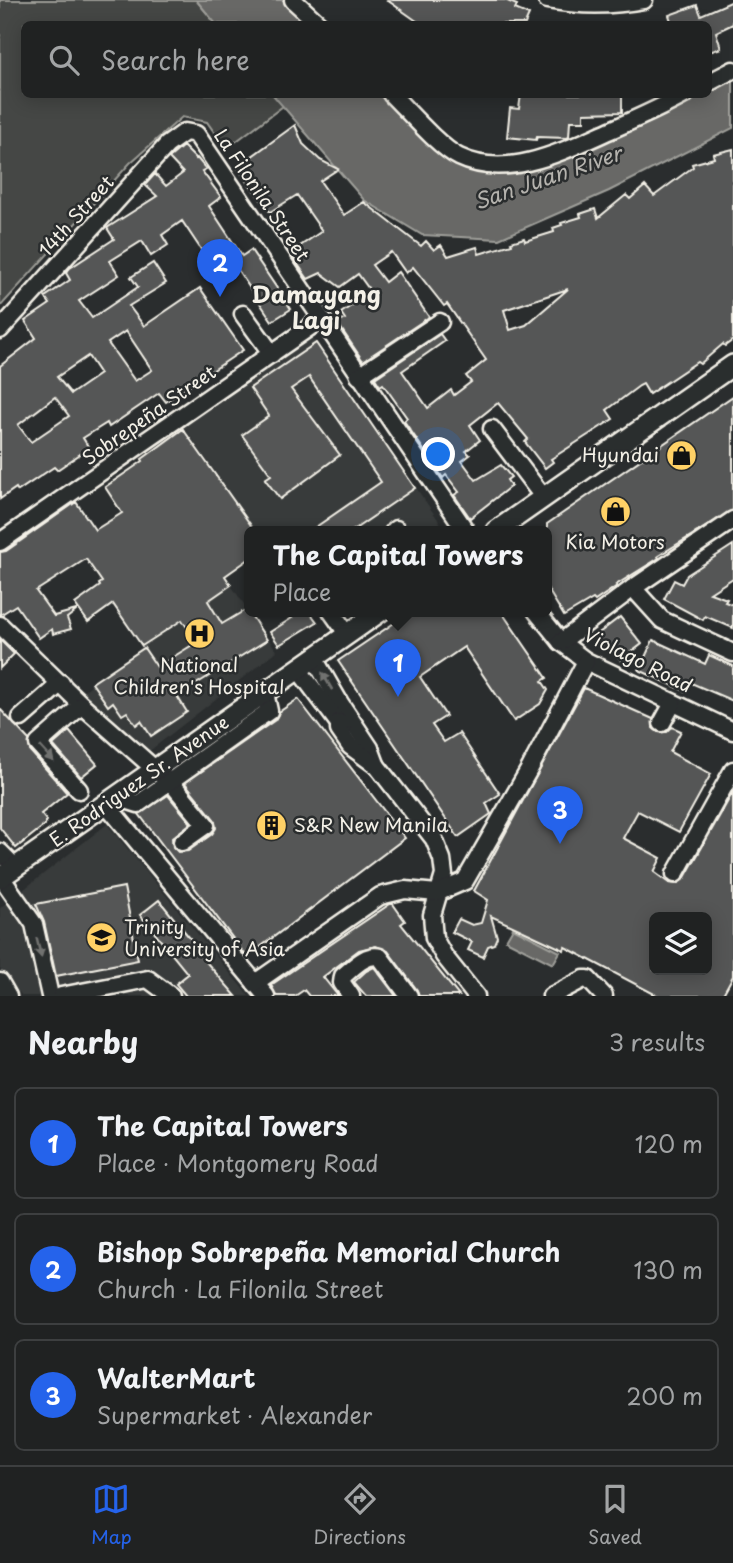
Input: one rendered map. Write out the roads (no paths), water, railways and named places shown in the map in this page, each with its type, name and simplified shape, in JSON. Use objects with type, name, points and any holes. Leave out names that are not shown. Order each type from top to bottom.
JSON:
[{"type":"main road","points":[[503,526],[733,365]]},
{"type":"main road","name":"E. Rodriguez Sr. Avenue","points":[[6,874],[111,801],[166,780],[269,707],[306,664],[373,617]]},
{"type":"street","points":[[293,0],[316,21]]},
{"type":"street","points":[[547,0],[594,5],[644,0]]},
{"type":"street","points":[[712,81],[733,70]]},
{"type":"street","points":[[395,98],[446,148],[459,157],[480,163],[509,165],[556,154],[677,98]]},
{"type":"street","name":"La Filonila Street","points":[[185,132],[196,134],[463,526]]},
{"type":"street","name":"14th Street","points":[[0,330],[167,145],[185,132]]},
{"type":"street","points":[[243,314],[272,354]]},
{"type":"street","name":"Sobrepeña Street","points":[[0,542],[159,440],[320,320]]},
{"type":"street","points":[[359,376],[440,322]]},
{"type":"street","points":[[492,429],[544,498]]},
{"type":"street","points":[[561,642],[633,588],[732,522]]},
{"type":"street","points":[[633,588],[663,620],[733,653]]},
{"type":"street","points":[[335,617],[348,635]]},
{"type":"street","name":"Violago Road","points":[[541,617],[561,642],[586,661],[733,731]]},
{"type":"street","points":[[0,625],[82,705],[166,780],[206,825],[182,842]]},
{"type":"street","points":[[111,801],[260,990],[380,896],[405,890],[437,893],[465,881],[530,768],[586,661]]},
{"type":"street","points":[[306,664],[336,712],[370,748],[377,766]]},
{"type":"street","points":[[21,718],[61,683]]},
{"type":"street","points":[[662,723],[673,703]]},
{"type":"street","points":[[79,790],[38,744],[82,705]]},
{"type":"street","points":[[336,712],[339,730],[350,747],[377,766],[434,839],[442,859],[444,876],[432,915],[434,938],[444,957],[476,996]]},
{"type":"street","points":[[675,874],[733,770]]},
{"type":"street","points":[[0,852],[6,874],[34,924],[50,996]]},
{"type":"street","points":[[351,996],[342,983],[342,976],[368,957],[374,956],[380,957],[409,996]]},
{"type":"street","points":[[61,996],[148,979],[171,996]]},
{"type":"street","points":[[551,996],[584,979],[588,979],[604,996]]},
{"type":"street","points":[[0,982],[8,996]]},
{"type":"water","points":[[196,0],[285,0],[307,21],[214,21]]},
{"type":"water","name":"San Juan River","points":[[733,77],[733,128],[609,191],[499,239],[422,235],[364,200],[276,98],[384,98],[443,155],[504,171],[692,98],[712,98],[712,88]]},
{"type":"water","points":[[513,928],[560,952],[553,964],[506,940]]},
{"type":"place","name":"Bishop Sobrepeña Memorial Church","points":[[220,297]]},
{"type":"place","name":"Hyundai","points":[[682,455]]},
{"type":"place","name":"Kia Motors","points":[[615,511]]},
{"type":"place","name":"National Children's Hospital","points":[[199,634]]},
{"type":"place","name":"The Capital Towers","points":[[398,697]]},
{"type":"place","name":"S&R New Manila","points":[[271,825]]},
{"type":"place","name":"WalterMart","points":[[560,844]]},
{"type":"place","name":"Trinity University of Asia","points":[[101,938]]},
{"type":"district","name":"Damayang Lagi","points":[[316,308]]}]
